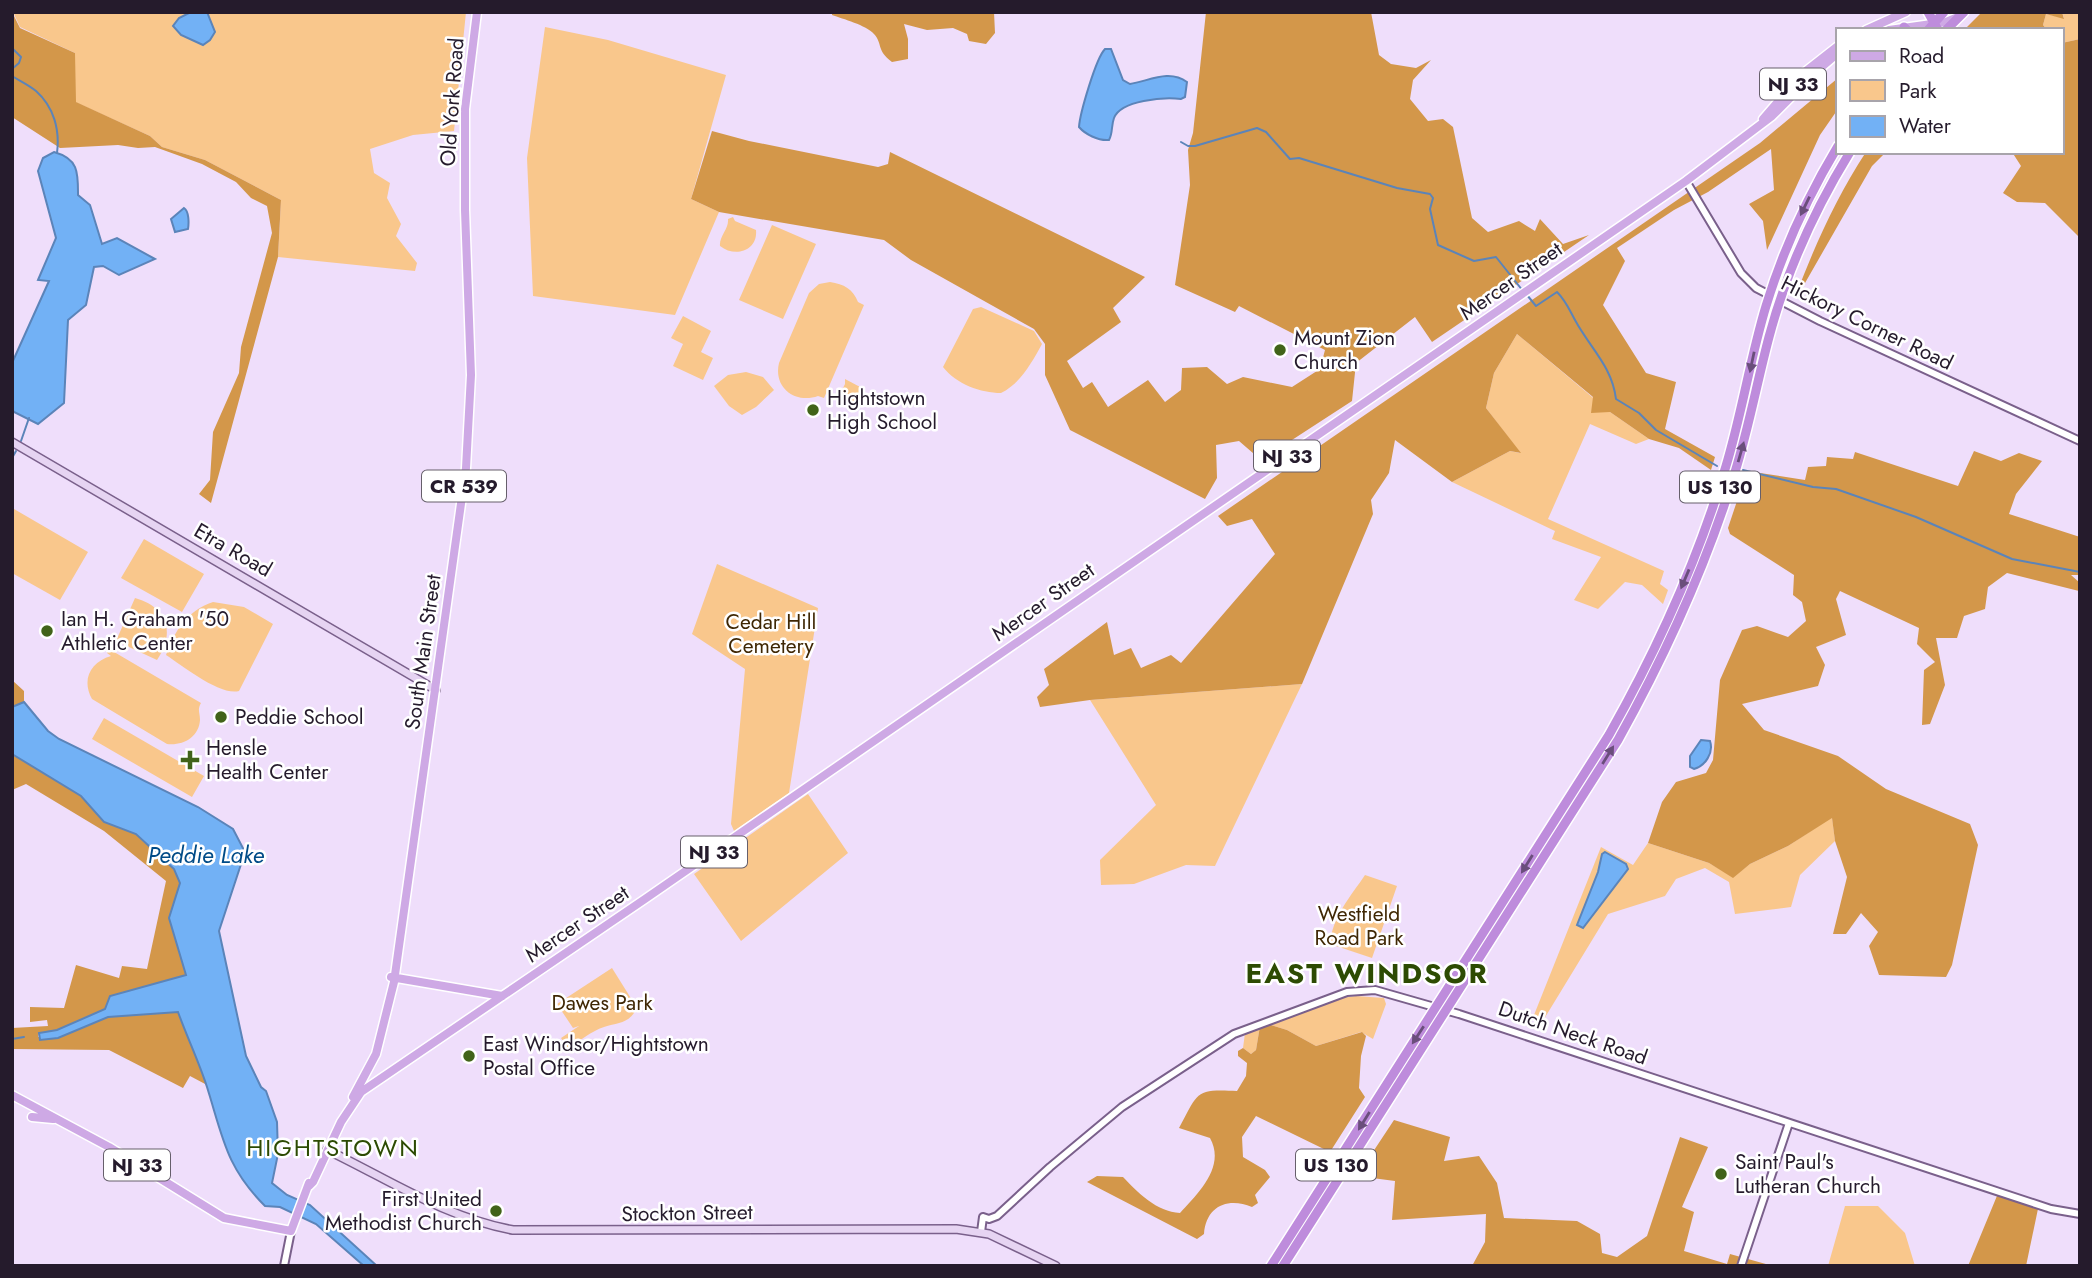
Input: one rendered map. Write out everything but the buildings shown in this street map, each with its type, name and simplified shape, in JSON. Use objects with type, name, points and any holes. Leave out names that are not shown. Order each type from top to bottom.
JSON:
[{"type":"highway","points":[[1928,12],[1933,27]]},
{"type":"highway","points":[[1933,27],[1944,12]]},
{"type":"highway","points":[[1948,28],[1962,13]]},
{"type":"highway","name":"US 130","points":[[1271,1266],[1609,735],[1657,642],[1687,576],[1721,482],[1769,296],[1798,222],[1836,150]]},
{"type":"highway","name":"US 130","points":[[1283,1266],[1618,740],[1681,616],[1706,558],[1734,477],[1781,301],[1812,223],[1849,154]]},
{"type":"highway","points":[[1327,1178],[1331,1192]]},
{"type":"highway","points":[[1297,1226],[1300,1240]]},
{"type":"main road","name":"Old York Road","points":[[465,194],[466,90],[477,12]]},
{"type":"main road","points":[[1870,28],[1906,12]]},
{"type":"main road","points":[[1905,28],[1933,27],[1962,13]]},
{"type":"main road","name":"Mercer Street","points":[[1755,129],[1801,75],[1836,48]]},
{"type":"main road","name":"Mercer Street","points":[[352,1104],[361,1092],[381,1078],[1686,181],[1772,117],[1836,55]]},
{"type":"main road","name":"South Main Street","points":[[352,1104],[353,1094],[370,1068],[379,1043],[392,977],[436,690],[469,437],[471,375],[465,194]]},
{"type":"main road","name":"Etra Road","points":[[12,442],[436,690]]},
{"type":"main road","points":[[392,977],[502,996]]},
{"type":"main road","name":"NJ 33","points":[[12,1095],[60,1120],[224,1218],[291,1231],[309,1186],[352,1104]]},
{"type":"main road","points":[[32,1117],[60,1120]]},
{"type":"main road","name":"Stockton Street","points":[[327,1150],[439,1206],[481,1222],[513,1230],[936,1228],[981,1232],[1056,1266]]},
{"type":"main road","points":[[281,1230],[296,1216]]},
{"type":"street","name":"Hickory Corner Road","points":[[1686,181],[1750,284],[1769,296],[2080,442]]},
{"type":"street","name":"Dutch Neck Road","points":[[981,1232],[1059,1159],[1122,1107],[1247,1028],[1355,990],[1375,990],[1446,1010],[2051,1209],[2080,1214]]},
{"type":"street","points":[[1741,1266],[1789,1124]]},
{"type":"street","points":[[981,1232],[983,1217],[989,1219],[997,1216]]},
{"type":"street","points":[[284,1266],[291,1231]]},
{"type":"green space","points":[[13,12],[466,12],[454,131],[413,135],[370,149],[374,173],[390,183],[387,198],[401,224],[396,236],[417,263],[415,271],[278,257],[281,200],[205,160],[162,147],[150,136],[75,102],[75,53],[20,27]]},
{"type":"green space","points":[[2062,12],[2080,12],[2080,39],[2064,43],[2064,28],[2045,28],[2043,25],[2046,14],[2064,18]]},
{"type":"green space","points":[[545,27],[608,40],[726,75],[691,199],[719,212],[675,315],[533,296],[527,158]]},
{"type":"green space","points":[[733,217],[735,221],[756,230],[753,243],[739,252],[732,252],[720,246],[728,219]]},
{"type":"green space","points":[[772,225],[816,244],[783,319],[739,300]]},
{"type":"green space","points":[[830,282],[847,288],[858,302],[864,305],[824,398],[794,396],[779,380],[779,363],[809,293],[819,284]]},
{"type":"green space","points":[[981,307],[1034,331],[1042,344],[1020,378],[1001,393],[969,386],[943,367],[973,309]]},
{"type":"green space","points":[[683,316],[711,331],[701,352],[713,358],[703,380],[673,366],[683,344],[671,338]]},
{"type":"green space","points":[[1517,334],[1610,412],[1649,439],[1636,444],[1590,424],[1548,519],[1664,571],[1660,584],[1668,590],[1663,604],[1642,585],[1625,582],[1598,609],[1574,600],[1601,557],[1552,539],[1555,531],[1452,482],[1510,451],[1520,453],[1486,408],[1494,373]]},
{"type":"green space","points":[[746,372],[763,377],[774,390],[756,407],[742,415],[729,406],[714,386],[728,375]]},
{"type":"green space","points":[[845,379],[862,388],[860,397],[854,402],[845,402],[839,396]]},
{"type":"green space","points":[[14,509],[88,552],[60,600],[12,573]]},
{"type":"green space","points":[[144,539],[204,574],[182,612],[121,578]]},
{"type":"green space","name":"Cedar Hill Cemetery","points":[[717,564],[818,608],[789,793],[734,831],[731,824],[745,669],[692,634]]},
{"type":"green space","points":[[135,598],[155,608],[165,622],[166,640],[157,660],[116,641]]},
{"type":"green space","points":[[213,602],[244,607],[273,624],[239,691],[212,685],[166,655],[183,622]]},
{"type":"green space","points":[[109,649],[201,703],[199,726],[193,736],[184,742],[167,744],[92,699],[88,685],[90,672],[98,662],[111,656],[107,653]]},
{"type":"green space","points":[[1302,684],[1215,866],[1186,865],[1134,884],[1101,885],[1100,860],[1156,805],[1090,700]]},
{"type":"green space","points":[[104,718],[204,776],[192,797],[92,739]]},
{"type":"green space","points":[[808,794],[848,853],[741,941],[694,874]]},
{"type":"green space","points":[[1832,817],[1835,841],[1800,875],[1791,907],[1735,914],[1729,882],[1705,868],[1676,879],[1665,896],[1608,914],[1541,1024],[1534,1015],[1601,847],[1633,865],[1648,843],[1709,863],[1733,877],[1750,864],[1788,846]]},
{"type":"green space","name":"Westfield Road Park","points":[[1365,875],[1397,886],[1372,958],[1330,944],[1338,916]]},
{"type":"green space","name":"Dawes Park","points":[[612,968],[637,1008],[626,1020],[599,1029],[568,1048],[561,1038],[579,1026],[573,1028],[557,1004]]},
{"type":"green space","points":[[1341,998],[1384,998],[1386,1004],[1373,1039],[1361,1032],[1316,1046],[1287,1030],[1268,1024]]},
{"type":"green space","points":[[1260,1026],[1256,1050],[1251,1054],[1243,1048],[1245,1033]]},
{"type":"green space","points":[[1845,1206],[1878,1206],[1905,1233],[1915,1266],[1828,1266]]},
{"type":"shaded area","points":[[12,12],[20,28],[75,53],[76,102],[150,136],[162,147],[205,160],[281,200],[278,257],[211,503],[199,494],[210,480],[213,432],[239,373],[241,347],[272,233],[267,206],[251,198],[236,182],[202,164],[155,147],[118,145],[60,148],[12,117]]},
{"type":"shaded area","points":[[832,12],[994,12],[995,33],[986,44],[969,41],[967,34],[953,28],[927,30],[904,24],[908,39],[908,59],[892,62],[870,31],[832,15]]},
{"type":"shaded area","points":[[1206,12],[1371,12],[1379,55],[1391,64],[1416,68],[1431,60],[1413,80],[1410,99],[1428,121],[1443,119],[1453,127],[1472,218],[1488,232],[1519,221],[1535,231],[1540,219],[1563,244],[1589,235],[1432,342],[1415,317],[1356,363],[1352,401],[1261,460],[1239,441],[1216,445],[1217,478],[1205,499],[1070,430],[1045,375],[1045,344],[1034,329],[911,260],[884,240],[719,212],[691,199],[712,131],[878,167],[888,164],[890,152],[1145,277],[1113,308],[1121,322],[1067,361],[1083,388],[1092,382],[1108,407],[1148,380],[1165,402],[1181,390],[1182,368],[1207,367],[1227,384],[1243,377],[1292,387],[1320,369],[1325,350],[1239,306],[1235,312],[1175,285],[1190,185],[1188,150],[1193,133]]},
{"type":"shaded area","points":[[1982,12],[2062,12],[2064,19],[2046,14],[2043,25],[2045,28],[1966,28]]},
{"type":"shaded area","points":[[2080,39],[2080,238],[2045,203],[2017,202],[2003,193],[2021,166],[2013,154],[2064,154],[2064,43]]},
{"type":"shaded area","points":[[1836,80],[1836,112],[1820,135],[1767,250],[1763,221],[1749,204],[1774,190],[1771,149],[1708,192],[1674,210],[1617,248],[1625,261],[1603,305],[1646,373],[1676,382],[1665,429],[1715,457],[1711,470],[1679,448],[1649,439],[1610,412],[1591,413],[1593,397],[1517,334],[1494,373],[1486,408],[1521,453],[1510,451],[1452,482],[1395,440],[1389,473],[1371,500],[1373,514],[1302,684],[1090,700],[1040,707],[1037,697],[1049,685],[1044,669],[1107,622],[1114,655],[1131,648],[1141,668],[1171,655],[1181,663],[1275,554],[1252,519],[1227,526],[1218,516],[1760,143]]},
{"type":"shaded area","points":[[1865,154],[1884,154],[1872,166],[1801,290],[1797,292],[1828,220]]},
{"type":"shaded area","points":[[1974,451],[2001,461],[2019,453],[2042,461],[2016,494],[2009,514],[2080,537],[2080,575],[2071,575],[2080,583],[2079,591],[2007,573],[1988,587],[1985,609],[1964,616],[1957,638],[1936,638],[1945,685],[1930,724],[1922,725],[1924,670],[1935,662],[1917,644],[1919,628],[1840,591],[1836,599],[1846,635],[1816,647],[1825,665],[1818,686],[1742,704],[1764,730],[1838,756],[1886,789],[1970,824],[1978,845],[1952,965],[1946,977],[1879,975],[1869,946],[1878,932],[1861,913],[1846,934],[1833,934],[1847,877],[1835,841],[1832,818],[1788,846],[1750,864],[1733,878],[1709,863],[1648,843],[1662,802],[1676,782],[1706,773],[1713,760],[1720,680],[1742,630],[1757,626],[1788,637],[1806,621],[1802,602],[1793,595],[1794,575],[1730,534],[1728,528],[1747,471],[1805,480],[1808,467],[1826,466],[1827,457],[1853,459],[1855,452],[1958,486]]},
{"type":"shaded area","points":[[12,680],[24,691],[24,702],[12,707]]},
{"type":"shaded area","points":[[12,754],[81,796],[104,822],[136,834],[174,869],[180,883],[169,918],[186,975],[111,996],[105,1009],[57,1030],[39,1033],[38,1037],[108,1017],[178,1011],[207,1085],[190,1076],[183,1088],[109,1050],[12,1049],[12,1028],[48,1026],[47,1020],[30,1022],[30,1007],[64,1008],[76,965],[119,978],[122,966],[147,969],[166,881],[104,831],[26,784],[12,790]]},
{"type":"shaded area","points":[[1268,1024],[1287,1030],[1316,1046],[1362,1032],[1366,1036],[1361,1056],[1359,1088],[1365,1097],[1330,1152],[1256,1116],[1242,1137],[1243,1157],[1265,1170],[1270,1177],[1255,1195],[1258,1203],[1252,1207],[1235,1203],[1220,1206],[1209,1217],[1204,1234],[1197,1239],[1087,1182],[1097,1176],[1123,1177],[1156,1205],[1180,1213],[1208,1179],[1215,1159],[1210,1138],[1179,1128],[1199,1095],[1213,1091],[1237,1091],[1246,1076],[1247,1063],[1238,1056],[1238,1051],[1243,1048],[1251,1054],[1256,1050],[1260,1026]]},
{"type":"shaded area","points":[[1394,1120],[1450,1137],[1444,1161],[1479,1156],[1497,1183],[1504,1218],[1577,1221],[1600,1234],[1602,1253],[1617,1257],[1647,1236],[1680,1137],[1708,1147],[1682,1207],[1694,1212],[1684,1251],[1727,1264],[1730,1254],[1773,1266],[1472,1266],[1485,1242],[1486,1214],[1392,1220],[1395,1181],[1357,1176]]},
{"type":"shaded area","points":[[1999,1191],[2039,1204],[2026,1266],[1968,1266]]},
{"type":"water","points":[[191,12],[207,12],[215,32],[203,45],[181,35],[173,26],[179,18]]},
{"type":"water","points":[[1105,49],[1111,49],[1123,80],[1130,84],[1173,76],[1187,82],[1185,97],[1144,101],[1125,107],[1114,118],[1109,140],[1088,134],[1079,127],[1080,120],[1093,74]]},
{"type":"water","points":[[54,152],[73,163],[78,180],[78,195],[90,205],[102,244],[117,238],[155,259],[119,275],[103,266],[94,267],[86,305],[68,320],[64,403],[38,424],[12,409],[12,363],[49,281],[38,280],[56,238],[38,171],[43,158]]},
{"type":"water","points":[[184,208],[188,214],[188,229],[175,232],[171,219]]},
{"type":"water","name":"Peddie Lake","points":[[24,702],[48,731],[59,739],[198,807],[233,829],[245,852],[219,931],[246,1056],[261,1087],[266,1091],[277,1122],[278,1154],[272,1183],[287,1195],[310,1205],[377,1266],[364,1266],[316,1224],[280,1207],[265,1206],[252,1192],[227,1151],[204,1078],[178,1012],[108,1017],[58,1038],[40,1040],[39,1033],[57,1030],[105,1009],[110,996],[186,975],[169,918],[180,883],[174,869],[136,834],[104,822],[81,796],[12,754],[12,707]]},
{"type":"water","points":[[1701,740],[1710,741],[1711,750],[1705,762],[1694,769],[1690,767],[1690,756]]},
{"type":"water","points":[[1605,852],[1626,864],[1628,869],[1583,928],[1577,925]]},
{"type":"waterway","points":[[12,48],[21,57],[12,69]]},
{"type":"waterway","points":[[12,76],[36,91],[47,104],[58,136],[57,153]]},
{"type":"waterway","points":[[1181,142],[1195,146],[1257,128],[1266,132],[1290,159],[1299,158],[1397,188],[1430,194],[1433,198],[1430,209],[1438,245],[1474,261],[1496,257],[1523,291]]},
{"type":"waterway","points":[[1527,295],[1536,306],[1557,292],[1605,367],[1616,399],[1639,413],[1656,430],[1717,466]]},
{"type":"waterway","points":[[21,441],[29,418]]},
{"type":"waterway","points":[[12,458],[16,451]]},
{"type":"waterway","points":[[1743,470],[1813,487],[1836,489],[1916,517],[2012,559],[2080,572]]},
{"type":"waterway","points":[[12,1039],[24,1037]]},
{"type":"place","name":"Mount Zion Church","points":[[1280,350]]},
{"type":"place","name":"Hightstown High School","points":[[813,410]]},
{"type":"place","name":"Ian H. Graham '50 Athletic Center","points":[[47,631]]},
{"type":"place","name":"Peddie School","points":[[221,717]]},
{"type":"place","name":"Hensle Health Center","points":[[190,760]]},
{"type":"place","name":"East Windsor/Hightstown Postal Office","points":[[469,1056]]},
{"type":"place","name":"Saint Paul's Lutheran Church","points":[[1721,1174]]},
{"type":"place","name":"First United Methodist Church","points":[[496,1211]]},
{"type":"district","name":"EAST WINDSOR","points":[[1367,973]]},
{"type":"district","name":"HIGHTSTOWN","points":[[333,1148]]}]
